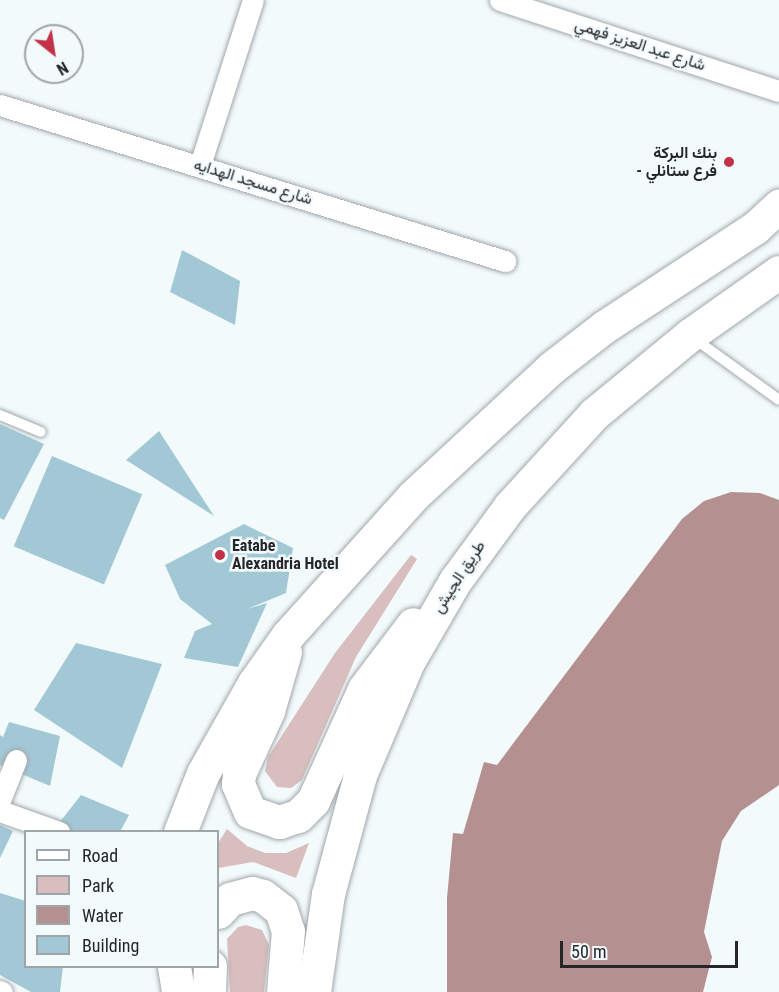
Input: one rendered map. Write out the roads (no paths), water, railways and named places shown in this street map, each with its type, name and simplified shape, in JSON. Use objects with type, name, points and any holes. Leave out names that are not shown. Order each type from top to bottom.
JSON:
[{"type":"highway","points":[[180,830],[227,727],[288,635],[413,496],[509,405],[604,327],[738,240],[779,206]]},
{"type":"highway","name":"طريق الجيش","points":[[314,992],[328,894],[360,775],[408,662],[455,581],[481,542],[551,459],[626,387],[690,335],[779,272]]},
{"type":"highway","points":[[288,635],[276,686],[239,774],[238,784],[250,812],[279,822],[306,810],[364,689],[406,632],[455,581]]},
{"type":"highway","points":[[219,911],[230,899],[252,893],[263,896],[281,910],[288,931],[283,992]]},
{"type":"highway","points":[[174,968],[178,992]]},
{"type":"highway","points":[[209,992],[210,968]]},
{"type":"street","points":[[200,165],[252,0]]},
{"type":"street","name":"شارع عبد العزيز فهمي","points":[[500,0],[779,91]]},
{"type":"street","name":"شارع مسجد الهدايه","points":[[0,105],[505,261]]},
{"type":"street","points":[[0,800],[16,760]]},
{"type":"street","points":[[0,811],[55,830]]},
{"type":"lane","points":[[690,335],[779,400]]},
{"type":"lane","points":[[0,415],[41,432]]},
{"type":"water","points":[[731,492],[760,493],[779,500],[779,785],[741,811],[722,841],[704,932],[712,957],[703,992],[447,992],[447,898],[453,833],[463,834],[484,762],[497,765],[682,519],[704,501]]},
{"type":"place","name":"بنك البركة - فرع ستانلي","points":[[729,162]]},
{"type":"place","name":"Eatabe Alexandria Hotel","points":[[220,555]]}]
